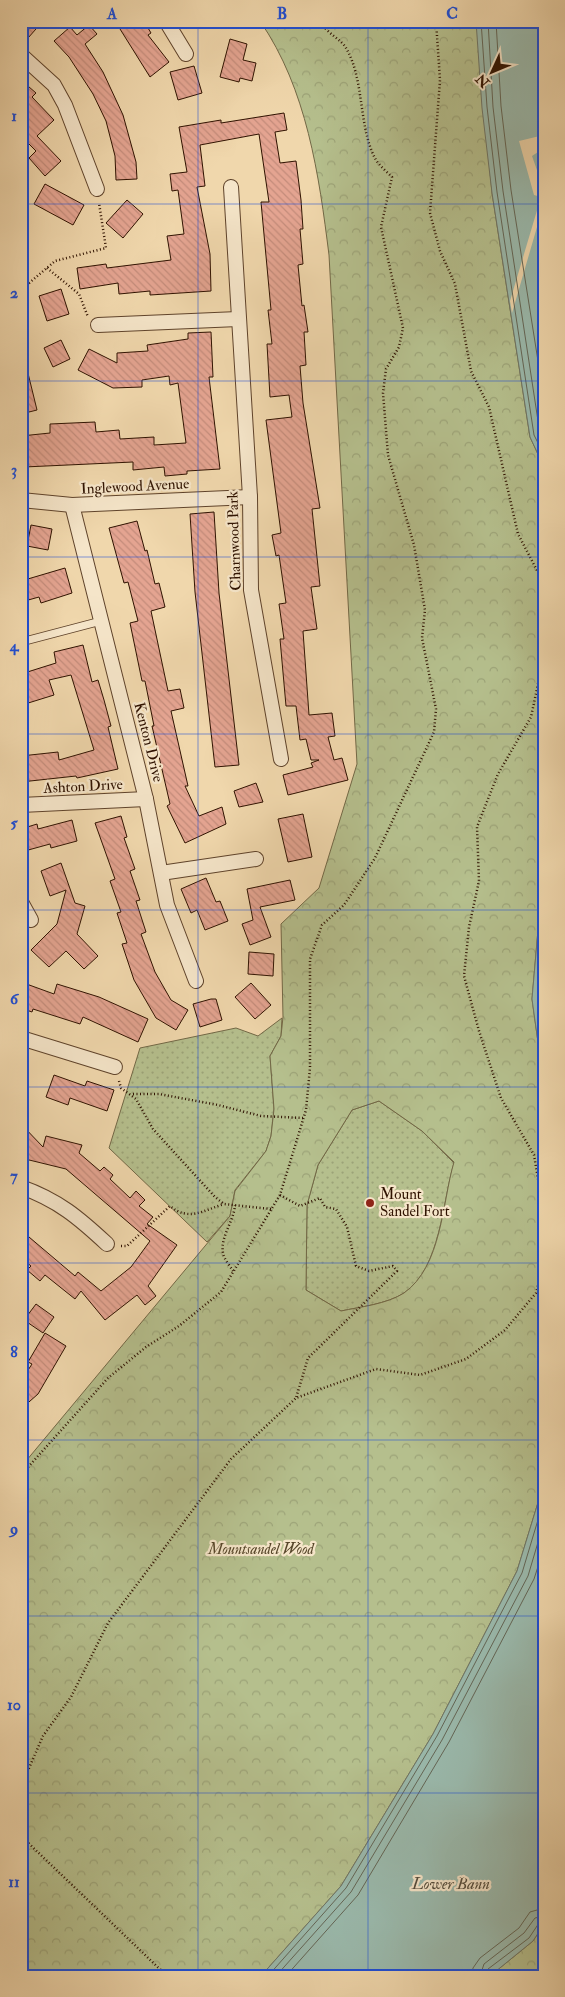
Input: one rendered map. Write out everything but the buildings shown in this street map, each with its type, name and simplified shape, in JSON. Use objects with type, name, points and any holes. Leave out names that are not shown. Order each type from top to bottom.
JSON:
[{"type":"street","points":[[166,21],[186,54]]},
{"type":"street","points":[[21,55],[54,85],[65,106],[97,189]]},
{"type":"street","name":"Charnwood Park","points":[[231,187],[250,497],[251,590],[282,759]]},
{"type":"street","points":[[98,325],[238,319]]},
{"type":"street","name":"Inglewood Avenue","points":[[21,500],[72,505],[250,497]]},
{"type":"street","name":"Kenton Drive","points":[[72,505],[146,799],[167,905],[196,981]]},
{"type":"street","name":"Ashton Drive","points":[[21,805],[146,799]]},
{"type":"street","points":[[161,873],[256,858]]},
{"type":"street","points":[[21,902],[31,920]]},
{"type":"street","points":[[21,1038],[115,1067]]},
{"type":"street","points":[[21,1187],[46,1196],[75,1214],[107,1244]]},
{"type":"lane","points":[[25,641],[101,621]]},
{"type":"path","points":[[21,1475],[108,1378],[146,1347],[179,1326],[221,1292],[280,1195],[304,1118],[310,1068],[310,959],[322,926],[344,905],[375,858],[434,732],[436,709],[422,638],[425,610],[424,600],[414,545],[388,455],[383,393],[386,369],[399,347],[403,328],[381,227],[392,177],[376,160],[365,125],[354,68],[346,46],[326,31],[320,21]]},
{"type":"path","points":[[436,21],[440,80],[430,213],[440,251],[455,284],[471,371],[489,407],[518,534],[541,578],[544,592]]},
{"type":"path","points":[[21,290],[54,261],[106,248],[97,189]]},
{"type":"path","points":[[47,268],[79,294],[89,320],[98,325]]},
{"type":"path","points":[[544,656],[531,718],[498,774],[477,827],[480,880],[469,927],[464,976],[479,1031],[502,1098],[534,1155],[544,1214]]},
{"type":"path","points":[[115,1067],[121,1088],[132,1094],[159,1094],[218,1104],[261,1116],[304,1118]]},
{"type":"path","points":[[132,1094],[153,1129],[215,1197],[224,1204]]},
{"type":"path","points":[[280,1195],[300,1206],[320,1198],[326,1207],[336,1209],[347,1227],[356,1266],[369,1271],[393,1266],[397,1271],[308,1358],[296,1398]]},
{"type":"path","points":[[107,1244],[126,1246],[170,1206],[179,1214],[212,1210],[224,1204],[271,1209]]},
{"type":"path","points":[[233,1272],[223,1253],[226,1234],[234,1216],[235,1205]]},
{"type":"path","points":[[21,1780],[26,1775],[44,1736],[71,1697],[108,1623],[231,1459],[296,1398],[376,1369],[420,1375],[466,1359],[505,1330],[536,1293],[544,1263]]},
{"type":"path","points":[[21,1836],[167,1976]]},
{"type":"path","points":[[536,1976],[544,1966]]},
{"type":"green space","name":"Mountsandel Wood","points":[[260,21],[476,21],[477,25],[492,193],[530,437],[544,467],[544,861],[532,999],[544,1085],[544,1483],[517,1571],[433,1734],[341,1886],[261,1976],[21,1976],[21,1467],[230,1216],[235,1191],[266,1151],[271,1136],[274,1109],[270,1056],[281,1036],[283,1017],[281,924],[319,888],[357,764],[329,255],[321,194],[308,134],[300,104],[276,47]],"holes":[[[379,1101],[422,1131],[454,1162],[439,1233],[426,1267],[417,1281],[397,1297],[373,1305],[341,1311],[306,1290],[307,1205],[318,1165],[352,1110]]]},
{"type":"green space","points":[[282,1018],[281,1036],[270,1056],[274,1109],[271,1136],[266,1151],[235,1190],[230,1216],[207,1242],[109,1148],[140,1048],[236,1028],[258,1036]]},
{"type":"green space","points":[[379,1101],[422,1131],[454,1163],[433,1251],[426,1268],[416,1282],[404,1293],[390,1300],[341,1311],[306,1290],[307,1205],[318,1165],[352,1110]]},
{"type":"green space","points":[[544,1924],[544,1976],[490,1976],[533,1941]]},
{"type":"water","points":[[476,21],[544,21],[544,467],[530,437],[492,193],[482,108]]},
{"type":"water","points":[[544,861],[544,1085],[532,999]]},
{"type":"water","name":"Lower Bann","points":[[544,1483],[544,1924],[533,1941],[490,1976],[261,1976],[341,1886],[433,1734],[517,1571]]},
{"type":"pier","points":[[544,135],[544,159],[541,150],[532,156],[544,190],[544,203],[512,313],[510,301],[541,197],[534,195],[519,141]]},
{"type":"place","name":"Mount Sandel Fort","points":[[370,1203]]}]
